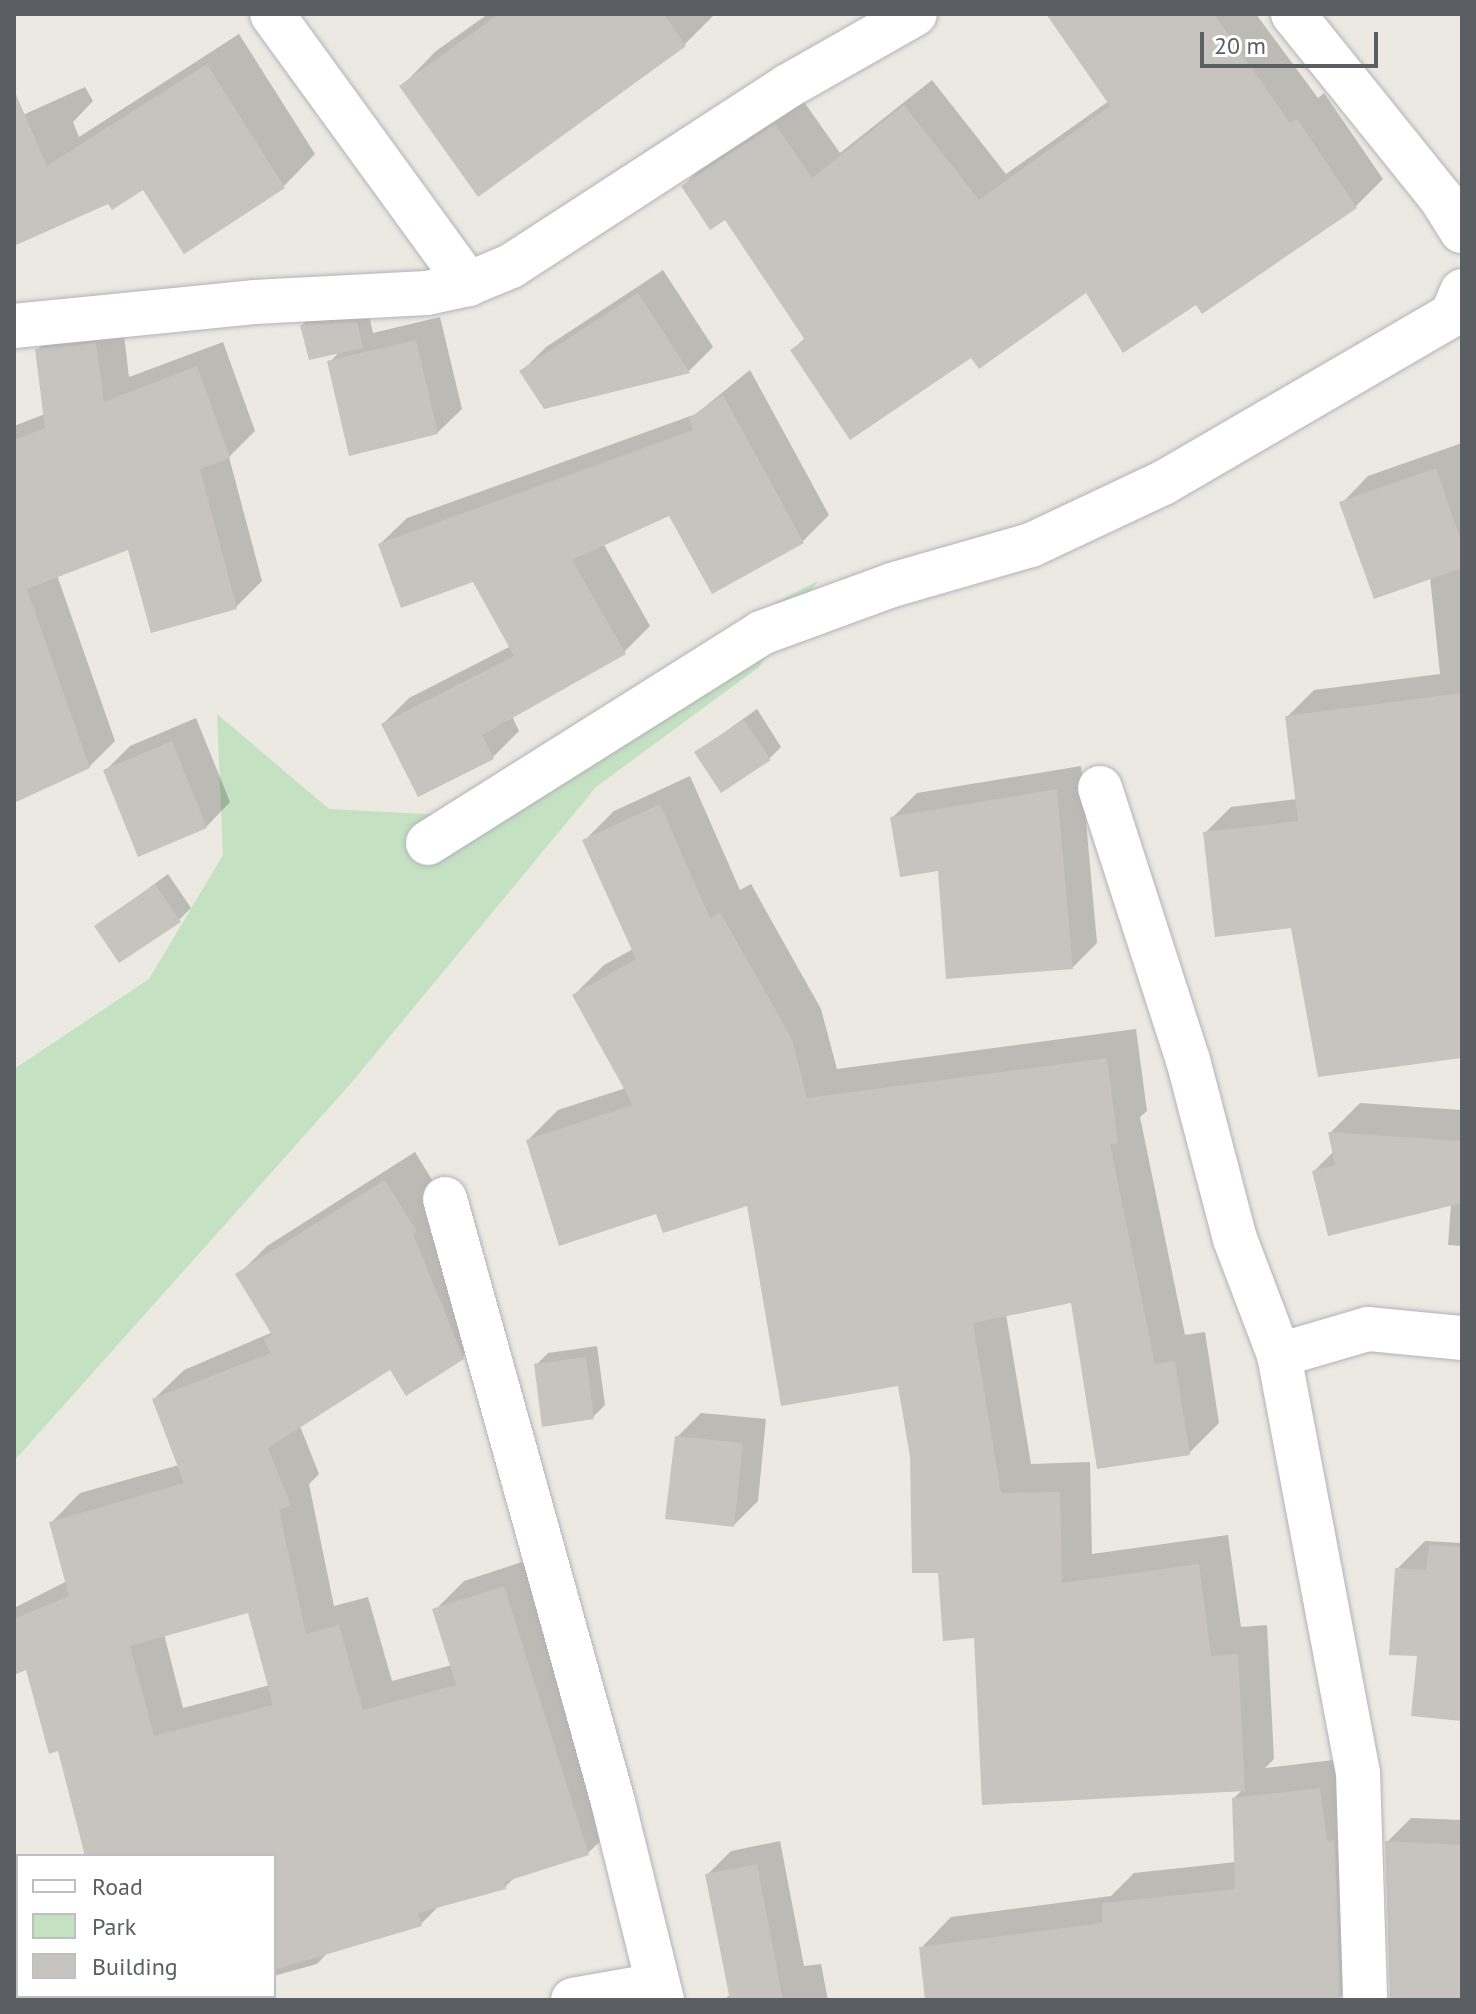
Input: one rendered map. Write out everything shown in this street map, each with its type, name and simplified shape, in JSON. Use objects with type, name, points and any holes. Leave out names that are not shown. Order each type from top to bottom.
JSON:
[{"type":"street","points":[[272,14],[468,284]]},
{"type":"street","points":[[14,326],[254,302],[427,293],[468,284],[511,266],[788,86],[915,14]]},
{"type":"street","points":[[1293,14],[1441,198],[1462,231]]},
{"type":"street","points":[[428,843],[761,633],[892,585],[1031,545],[1163,483],[1452,315],[1462,291]]},
{"type":"street","points":[[1100,788],[1188,1060],[1235,1239],[1279,1355],[1358,1773],[1365,2000]]},
{"type":"street","points":[[445,1199],[613,1802],[660,1993],[573,2000]]},
{"type":"street","points":[[1279,1355],[1368,1329],[1462,1338]]},
{"type":"green space","points":[[818,581],[759,667],[596,787],[352,1082],[14,1461],[14,1069],[149,979],[223,855],[217,714],[329,809],[484,817],[767,607]]},
{"type":"building","points":[[499,14],[664,14],[686,46],[478,197],[399,86]]},
{"type":"building","points":[[1046,14],[1214,14],[1290,123],[1297,119],[1357,208],[1202,314],[1196,305],[1123,353],[1086,293],[979,369],[971,358],[850,440],[790,350],[805,340],[725,220],[710,230],[681,186],[775,124],[812,178],[904,105],[979,200],[1110,106]]},
{"type":"building","points":[[207,64],[285,188],[184,254],[143,190],[112,210],[108,204],[14,246],[14,90],[47,166]]},
{"type":"building","points":[[638,293],[690,373],[544,409],[519,371]]},
{"type":"building","points":[[357,322],[363,348],[309,360],[300,325]]},
{"type":"building","points":[[416,340],[438,434],[349,456],[327,361]]},
{"type":"building","points":[[96,343],[104,402],[197,366],[230,458],[200,469],[237,609],[151,633],[128,550],[27,589],[90,768],[14,803],[14,440],[45,428],[35,349]]},
{"type":"building","points":[[723,395],[804,543],[712,594],[669,516],[572,560],[626,654],[482,735],[494,759],[418,797],[381,724],[514,656],[473,582],[401,608],[378,544],[693,430],[689,418]]},
{"type":"building","points":[[1436,468],[1462,544],[1462,568],[1374,599],[1339,502]]},
{"type":"building","points":[[1462,693],[1462,1058],[1318,1077],[1291,928],[1215,937],[1203,832],[1298,821],[1285,716]]},
{"type":"building","points":[[744,720],[771,760],[721,793],[694,752]]},
{"type":"building","points":[[172,741],[207,828],[138,857],[103,770]]},
{"type":"building","points":[[1057,789],[1073,969],[946,979],[938,871],[900,877],[890,817]]},
{"type":"building","points":[[660,804],[710,918],[720,912],[792,1039],[807,1098],[1107,1058],[1118,1143],[1110,1144],[1155,1364],[1175,1361],[1190,1455],[1097,1469],[1071,1303],[973,1323],[1001,1493],[1060,1492],[1062,1583],[1199,1564],[1211,1656],[1238,1654],[1245,1791],[982,1805],[974,1638],[943,1641],[938,1573],[912,1573],[910,1457],[898,1386],[781,1406],[747,1206],[663,1233],[656,1214],[559,1246],[526,1140],[633,1105],[572,995],[636,959],[582,840]]},
{"type":"building","points":[[155,884],[181,922],[119,963],[94,926]]},
{"type":"building","points":[[1328,1132],[1462,1141],[1462,1203],[1328,1236],[1312,1171],[1335,1165]]},
{"type":"building","points":[[385,1180],[417,1232],[413,1234],[464,1359],[406,1396],[390,1370],[268,1448],[291,1505],[279,1510],[306,1634],[339,1625],[363,1710],[456,1685],[432,1609],[504,1586],[589,1855],[504,1882],[506,1889],[418,1913],[422,1926],[276,1969],[276,1854],[84,1854],[58,1751],[49,1754],[26,1670],[14,1675],[14,1619],[69,1596],[49,1522],[184,1483],[152,1399],[271,1353],[263,1339],[272,1335],[235,1274]],"holes":[[[248,1613],[273,1705],[154,1736],[130,1646]]]},
{"type":"building","points":[[586,1357],[594,1419],[542,1427],[534,1364]]},
{"type":"building","points":[[675,1436],[743,1443],[734,1527],[665,1519]]},
{"type":"building","points":[[1429,1545],[1462,1547],[1462,1721],[1411,1716],[1417,1656],[1389,1655],[1395,1568],[1426,1570]]},
{"type":"building","points":[[1320,1788],[1327,1841],[1335,1840],[1340,2000],[925,2000],[919,1947],[1102,1923],[1102,1903],[1235,1889],[1232,1798]]},
{"type":"building","points":[[1385,1841],[1462,1845],[1462,2000],[1390,2000]]},
{"type":"building","points":[[757,1864],[783,2000],[730,2000],[705,1874]]}]
